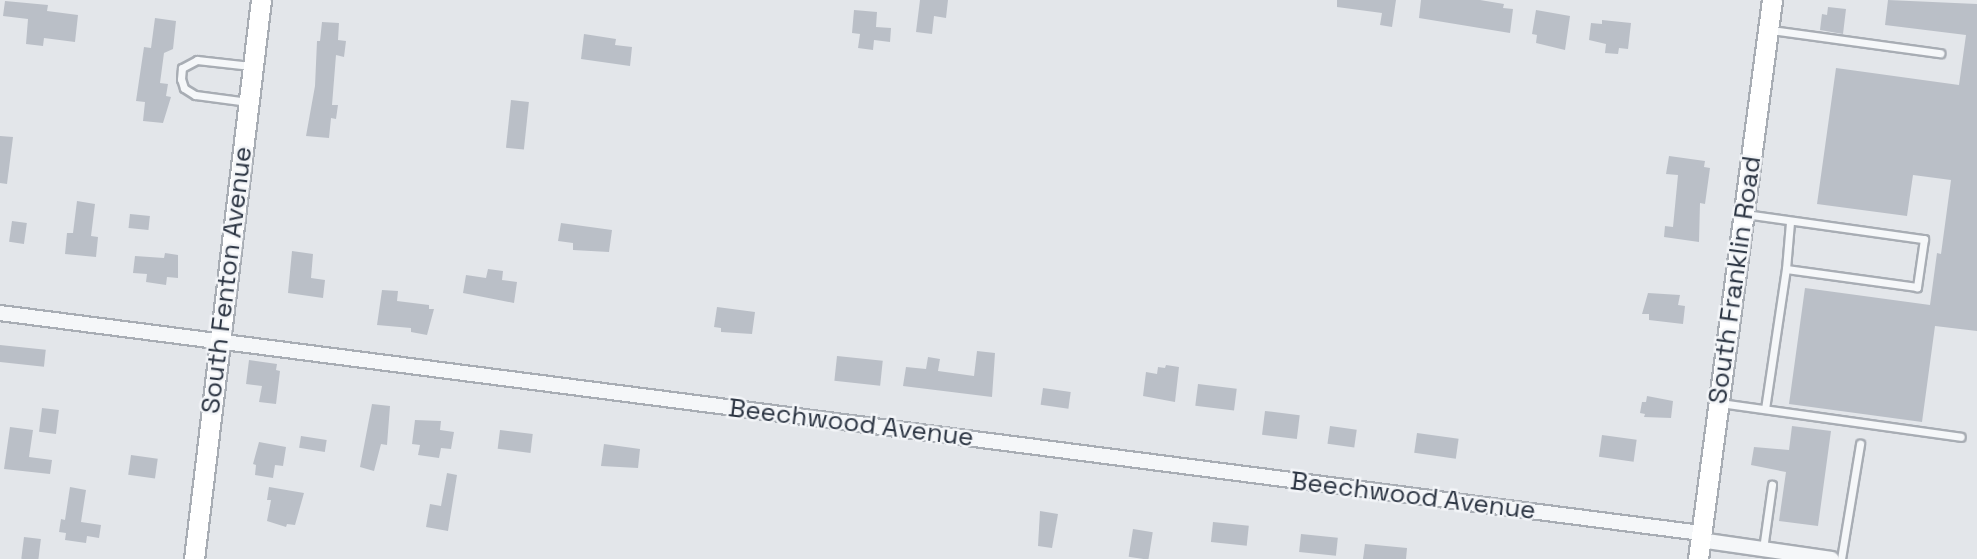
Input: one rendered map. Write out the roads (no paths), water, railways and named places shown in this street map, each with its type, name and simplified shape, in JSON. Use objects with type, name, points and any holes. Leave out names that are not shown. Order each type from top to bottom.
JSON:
[{"type":"street","name":"South Fenton Avenue","points":[[194,559],[261,0]]},
{"type":"street","name":"South Franklin Road","points":[[1700,544],[1772,0]]},
{"type":"street","name":"Beechwood Avenue","points":[[0,313],[1700,544],[1763,549],[1832,559]]},
{"type":"lane","points":[[1768,30],[1940,53]]},
{"type":"lane","points":[[249,102],[195,95],[184,88],[182,68],[188,62],[197,60],[253,66]]},
{"type":"lane","points":[[1744,214],[1924,239],[1917,287],[1786,269]]},
{"type":"lane","points":[[1765,409],[1786,269],[1790,222]]},
{"type":"lane","points":[[1719,403],[1961,437]]},
{"type":"lane","points":[[1841,559],[1860,444]]},
{"type":"lane","points":[[1763,549],[1772,485]]}]
